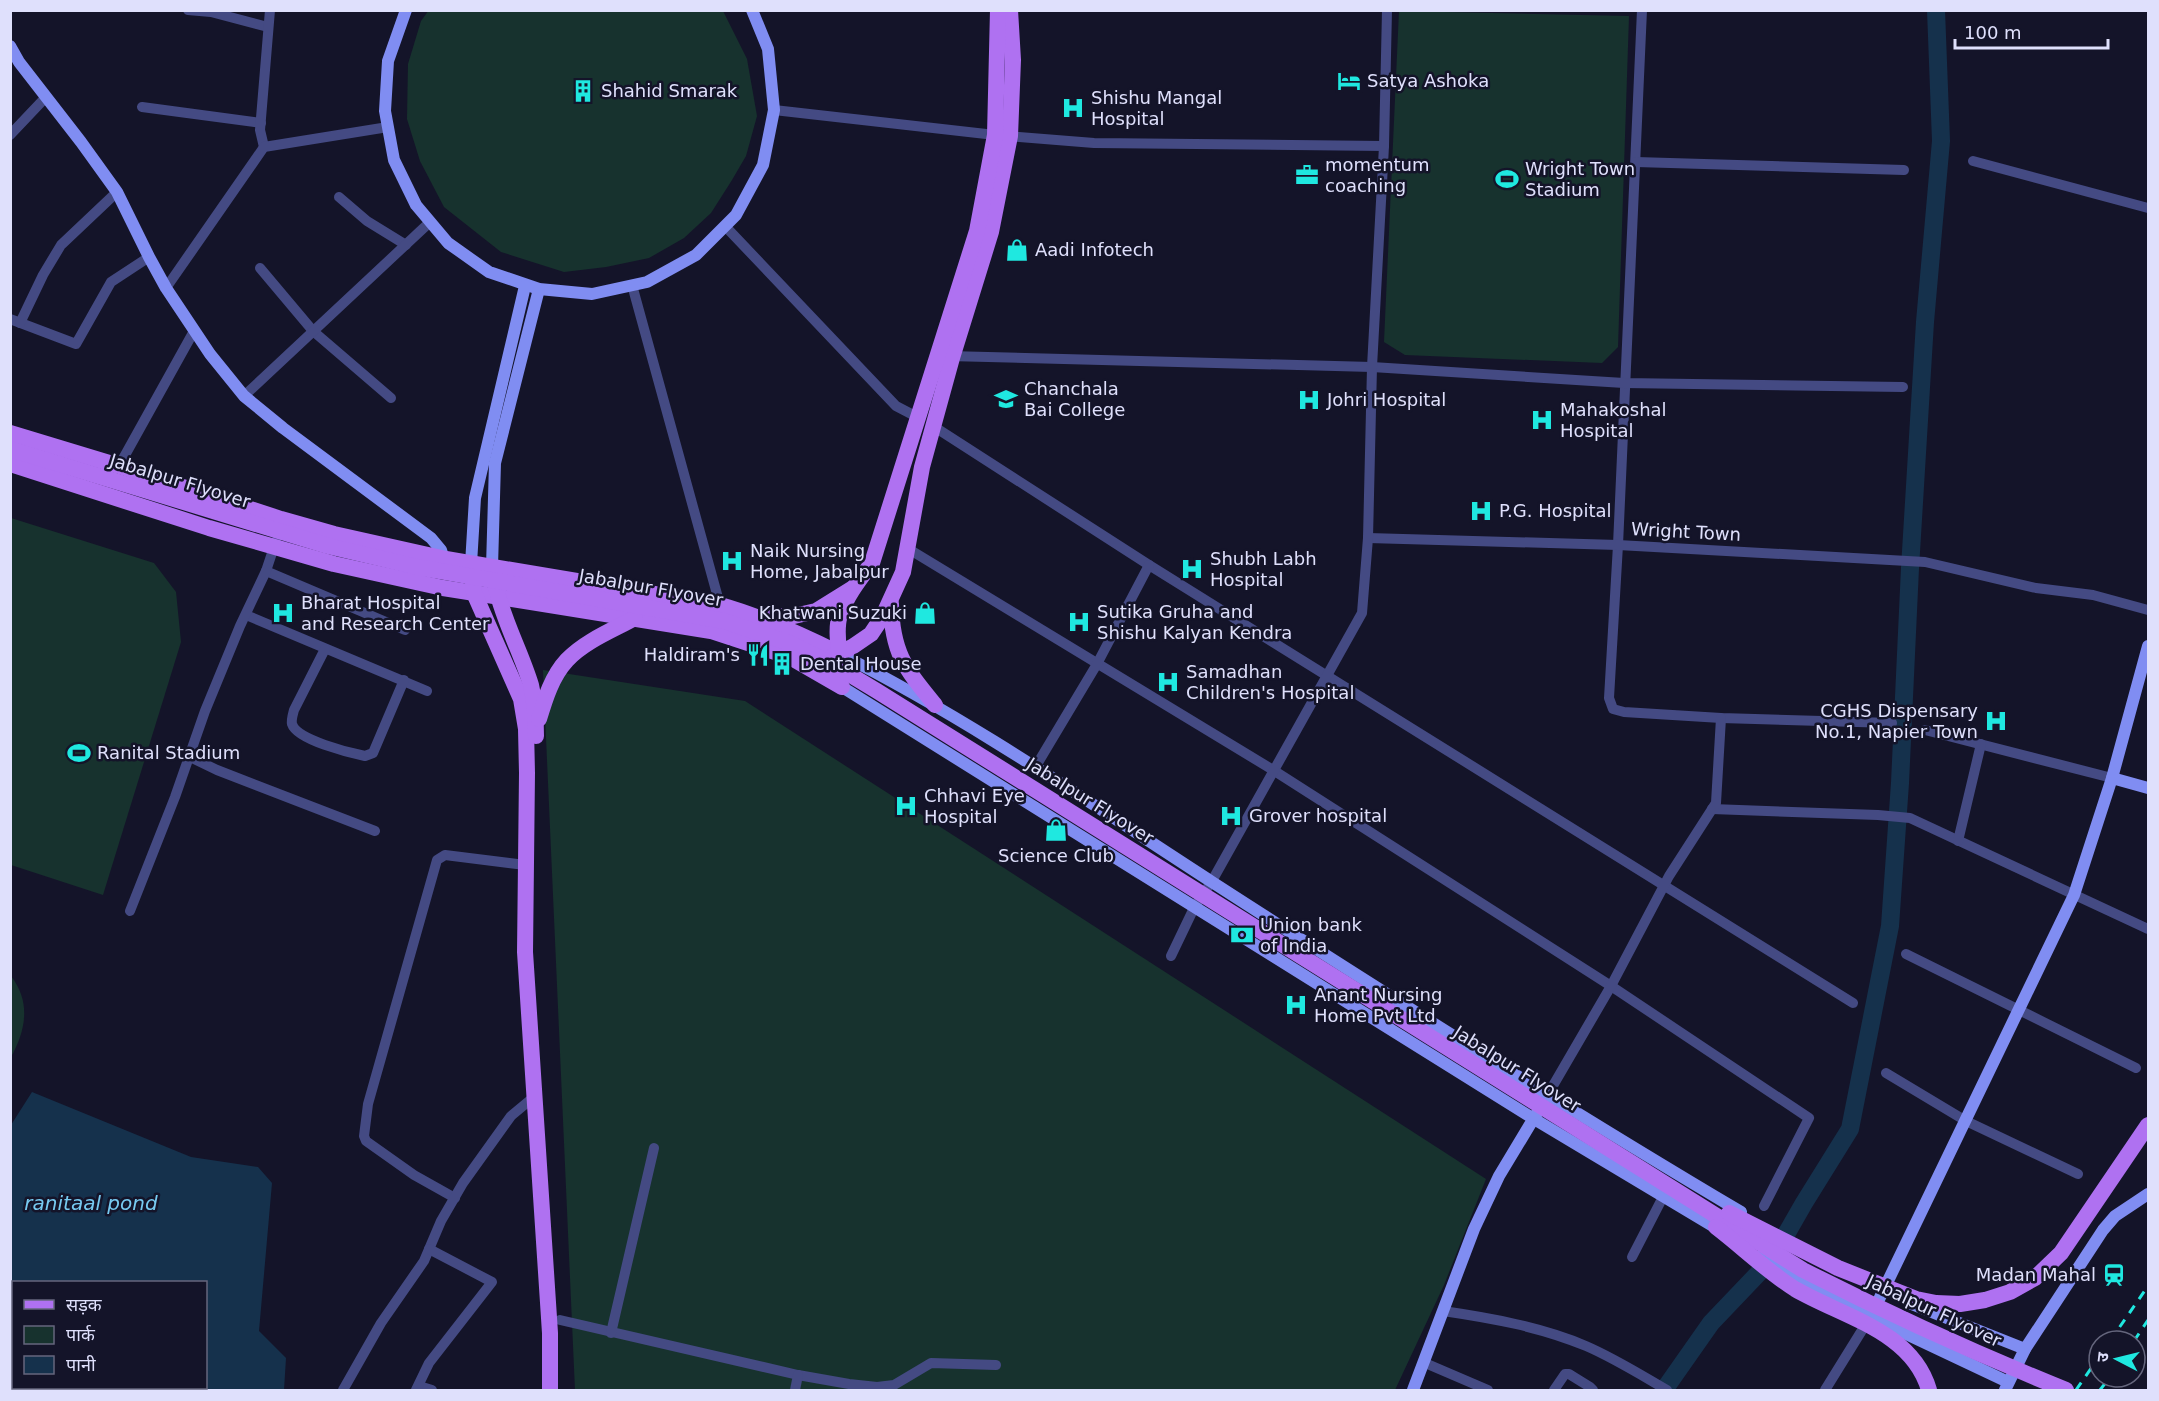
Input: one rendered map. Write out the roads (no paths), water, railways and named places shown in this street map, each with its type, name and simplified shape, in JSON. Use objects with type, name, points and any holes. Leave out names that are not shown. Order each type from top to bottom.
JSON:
[{"type":"main road","points":[[999,10],[1003,136]]},
{"type":"main road","points":[[842,687],[838,634],[840,616],[853,588],[872,563],[926,422],[946,356],[991,232],[1013,60],[1010,10]]},
{"type":"main road","points":[[806,666],[840,654],[871,634],[884,616],[903,572],[922,467],[926,422]]},
{"type":"main road","points":[[10,433],[334,534],[471,564],[720,605],[757,616],[840,654]]},
{"type":"main road","name":"Jabalpur Flyover","points":[[10,449],[328,546],[417,567],[724,621],[789,643],[834,665],[878,691],[1803,1270],[1886,1312],[2066,1390]]},
{"type":"main road","points":[[10,464],[274,548],[334,564],[443,588],[711,631],[760,646],[806,666],[842,687]]},
{"type":"main road","points":[[471,564],[474,593],[521,699],[526,729],[525,952],[550,1333],[550,1390]]},
{"type":"main road","points":[[492,567],[498,596],[531,685],[535,707],[535,963],[560,1320],[561,1390]]},
{"type":"main road","points":[[757,616],[794,616],[816,611],[853,588]]},
{"type":"main road","points":[[891,600],[891,628],[899,654],[907,671],[934,705]]},
{"type":"main road","points":[[536,731],[547,693],[567,660],[592,641],[635,618]]},
{"type":"main road","points":[[1699,1204],[1722,1209],[1839,1268],[1916,1299],[1960,1304],[1985,1300],[2010,1292],[2035,1278],[2061,1253],[2148,1125]]},
{"type":"main road","points":[[1699,1204],[1706,1219],[1793,1288],[1880,1331],[1900,1345],[1916,1361],[1926,1377],[1929,1390]]},
{"type":"street","points":[[188,10],[211,11],[268,27]]},
{"type":"street","points":[[166,288],[264,147],[261,123],[270,10]]},
{"type":"street","points":[[406,10],[388,61],[385,111],[394,160],[416,205],[448,243],[489,272],[539,289],[592,294],[647,282],[696,255],[736,215],[763,165],[774,110],[768,49],[752,10]]},
{"type":"street","points":[[1171,956],[1194,908],[1212,881],[1362,613],[1368,538],[1372,367],[1384,146],[1387,10]]},
{"type":"street","points":[[1642,10],[1608,698],[1613,709],[1624,712],[1721,718],[1892,723]]},
{"type":"street","points":[[10,46],[19,62],[117,192],[166,288],[210,354],[244,396],[283,428],[431,538],[446,559],[443,588]]},
{"type":"street","points":[[10,135],[46,97]]},
{"type":"street","points":[[142,107],[261,123]]},
{"type":"street","points":[[774,110],[1003,136],[1094,142],[1384,146]]},
{"type":"street","points":[[264,147],[388,127]]},
{"type":"street","points":[[1973,161],[2148,208]]},
{"type":"street","points":[[1636,162],[1905,170]]},
{"type":"street","points":[[117,192],[61,245],[15,321],[76,344],[111,282],[149,257]]},
{"type":"street","points":[[339,198],[367,221],[406,245]]},
{"type":"street","points":[[244,396],[430,222]]},
{"type":"street","points":[[725,226],[896,406],[926,422],[1149,565],[1853,1003]]},
{"type":"street","points":[[260,268],[313,332],[391,398]]},
{"type":"street","points":[[632,285],[720,605]]},
{"type":"street","points":[[471,564],[475,498],[525,286]]},
{"type":"street","points":[[492,567],[495,463],[539,289]]},
{"type":"street","points":[[119,466],[194,331]]},
{"type":"street","points":[[946,356],[1372,367],[1624,383],[1903,387]]},
{"type":"street","points":[[130,911],[240,626],[266,571],[281,519]]},
{"type":"street","name":"Wright Town","points":[[1368,538],[1617,545],[1894,559],[1925,562],[2036,588],[2093,595],[2148,609]]},
{"type":"street","points":[[907,548],[1273,770],[1611,986],[1809,1118],[1764,1206]]},
{"type":"street","points":[[1036,766],[1097,664],[1149,565]]},
{"type":"street","points":[[266,571],[405,630]]},
{"type":"street","points":[[246,615],[427,691]]},
{"type":"street","points":[[1825,1390],[1871,1317],[2074,895],[2112,778],[2148,646]]},
{"type":"street","points":[[325,650],[294,710],[292,719],[292,725],[306,737],[365,756],[373,753],[404,680]]},
{"type":"street","points":[[840,654],[934,705],[1036,766],[1547,1096],[1764,1226],[1883,1293],[2025,1349]]},
{"type":"street","points":[[842,687],[1534,1119],[1664,1195],[1776,1265],[1871,1317],[2007,1386],[2025,1349],[2103,1230],[2115,1216],[2148,1194]]},
{"type":"street","points":[[1413,1390],[1474,1229],[1499,1176],[1611,986],[1665,885],[1716,803],[1721,718]]},
{"type":"street","points":[[1925,730],[2148,788]]},
{"type":"street","points":[[1958,841],[1981,744]]},
{"type":"street","points":[[188,756],[217,770],[375,831]]},
{"type":"street","points":[[1712,809],[1910,818],[2148,929]]},
{"type":"street","points":[[455,1198],[414,1175],[366,1141],[364,1136],[368,1104],[437,861],[445,855],[525,865]]},
{"type":"street","points":[[1906,954],[2136,1068]]},
{"type":"street","points":[[1886,1073],[1966,1121],[2078,1174]]},
{"type":"street","points":[[343,1390],[381,1323],[412,1279],[441,1221],[486,1148],[511,1116],[535,1096]]},
{"type":"street","points":[[611,1333],[654,1148]]},
{"type":"street","points":[[1632,1257],[1664,1195]]},
{"type":"street","points":[[429,1249],[492,1282],[429,1363],[418,1388],[432,1390]]},
{"type":"street","points":[[1443,1311],[1493,1319],[1550,1333],[1586,1346],[1667,1390]]},
{"type":"street","points":[[560,1320],[798,1375],[878,1387],[894,1385],[931,1363],[996,1365]]},
{"type":"street","points":[[1425,1363],[1488,1390]]},
{"type":"street","points":[[1554,1390],[1565,1374],[1569,1374],[1593,1390]]},
{"type":"street","points":[[795,1390],[798,1375]]},
{"type":"water","name":"ranitaal pond","points":[[32,1092],[191,1157],[258,1167],[272,1183],[259,1331],[286,1358],[284,1390],[11,1390],[11,1125]]},
{"type":"waterway","points":[[1664,1390],[1711,1323],[1772,1259],[1850,1129],[1890,926],[1925,322],[1941,141],[1936,10]]},
{"type":"railway","points":[[2118,1329],[2148,1286]]},
{"type":"railway","points":[[2142,1329],[2148,1320]]},
{"type":"railway","points":[[2076,1390],[2087,1374]]},
{"type":"place","name":"Satya Ashoka","points":[[1349,81]]},
{"type":"place","name":"Shahid Smarak","points":[[583,91]]},
{"type":"place","name":"Shishu Mangal Hospital","points":[[1073,108]]},
{"type":"place","name":"momentum coaching","points":[[1307,175]]},
{"type":"place","name":"Wright Town Stadium","points":[[1507,179]]},
{"type":"place","name":"Aadi Infotech","points":[[1017,250]]},
{"type":"place","name":"Chanchala Bai College","points":[[1006,399]]},
{"type":"place","name":"Johri Hospital","points":[[1309,400]]},
{"type":"place","name":"Mahakoshal Hospital","points":[[1542,420]]},
{"type":"place","name":"P.G. Hospital","points":[[1481,511]]},
{"type":"place","name":"Naik Nursing Home, Jabalpur","points":[[732,561]]},
{"type":"place","name":"Shubh Labh Hospital","points":[[1192,569]]},
{"type":"place","name":"Bharat Hospital and Research Center","points":[[283,613]]},
{"type":"place","name":"Khatwani Suzuki","points":[[925,613]]},
{"type":"place","name":"Sutika Gruha and Shishu Kalyan Kendra","points":[[1079,622]]},
{"type":"place","name":"Haldiram's","points":[[758,655]]},
{"type":"place","name":"Dental House","points":[[782,664]]},
{"type":"place","name":"Samadhan Children's Hospital","points":[[1168,682]]},
{"type":"place","name":"CGHS Dispensary No.1, Napier Town","points":[[1996,721]]},
{"type":"place","name":"Ranital Stadium","points":[[79,753]]},
{"type":"place","name":"Chhavi Eye Hospital","points":[[906,806]]},
{"type":"place","name":"Grover hospital","points":[[1231,816]]},
{"type":"place","name":"Science Club","points":[[1056,830]]},
{"type":"place","name":"Union bank of India","points":[[1242,935]]},
{"type":"place","name":"Anant Nursing Home Pvt Ltd","points":[[1296,1005]]},
{"type":"place","name":"Madan Mahal","points":[[2114,1275]]}]
